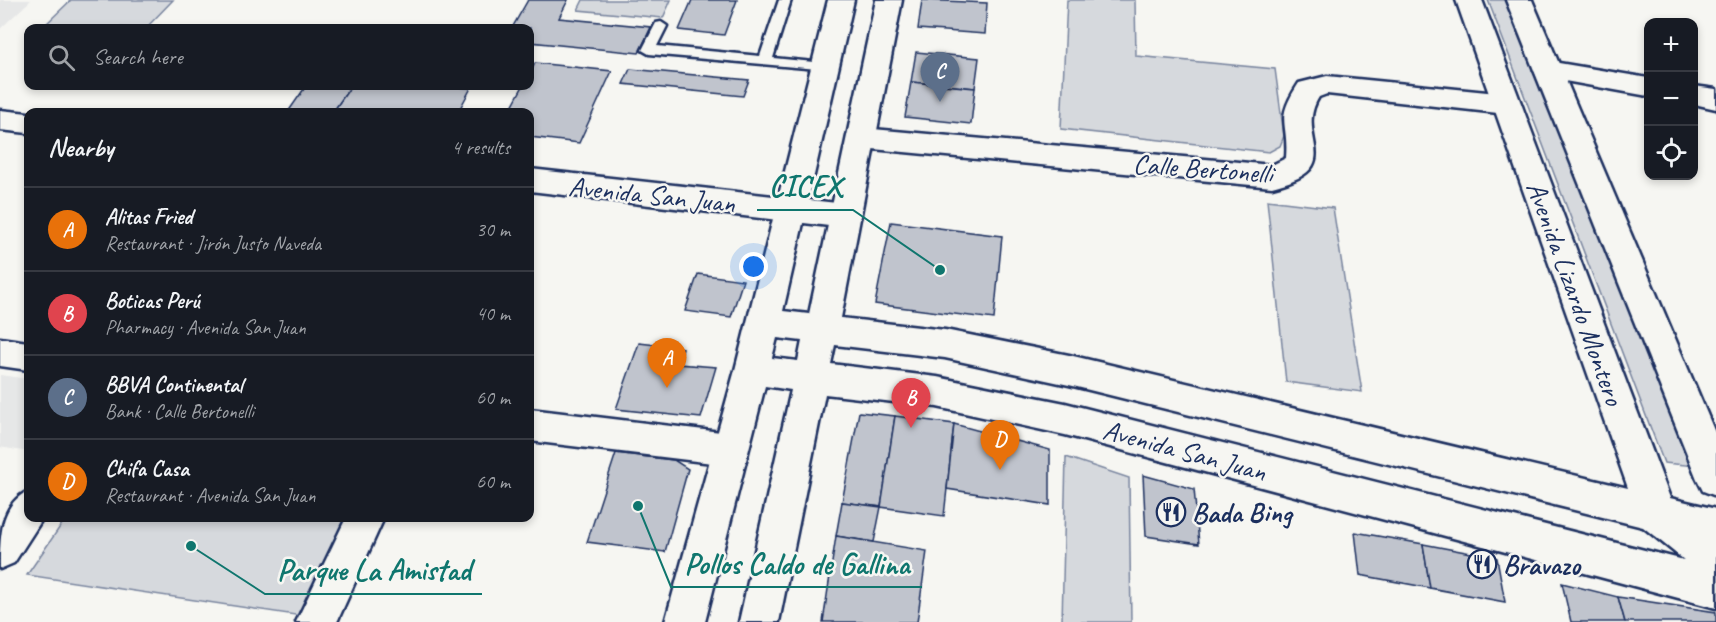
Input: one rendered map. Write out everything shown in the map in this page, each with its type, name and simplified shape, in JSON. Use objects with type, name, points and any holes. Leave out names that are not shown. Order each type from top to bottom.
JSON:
[{"type":"main road","points":[[685,622],[729,449],[752,370],[841,0]]},
{"type":"main road","points":[[759,622],[846,216],[889,0]]},
{"type":"main road","name":"Avenida Lizardo Montero","points":[[1469,0],[1657,515]]},
{"type":"main road","name":"Avenida Lizardo Montero","points":[[1519,0],[1716,478]]},
{"type":"main road","points":[[1548,70],[1644,86]]},
{"type":"main road","name":"Calle Bertonelli","points":[[862,138],[1272,176],[1289,174],[1299,165],[1301,149],[1299,107],[1309,90],[1327,85],[1507,104]]},
{"type":"main road","points":[[1698,96],[1716,99]]},
{"type":"main road","points":[[0,120],[24,123]]},
{"type":"main road","name":"Avenida San Juan","points":[[534,180],[846,216]]},
{"type":"main road","name":"Avenida San Juan","points":[[762,322],[945,344],[1069,370],[1657,515],[1716,527]]},
{"type":"main road","points":[[0,352],[24,355]]},
{"type":"main road","name":"Avenida San Juan","points":[[752,370],[938,392],[1065,419],[1716,588]]},
{"type":"main road","points":[[534,425],[729,449]]},
{"type":"main road","points":[[0,550],[24,515]]},
{"type":"main road","points":[[1657,515],[1716,561]]},
{"type":"main road","points":[[316,622],[363,522]]},
{"type":"lane","points":[[765,61],[784,0]]},
{"type":"lane","points":[[661,26],[649,50],[824,67]]},
{"type":"shaded area","points":[[0,0],[31,0],[0,29]]},
{"type":"shaded area","points":[[71,0],[173,0],[150,24],[46,24]]},
{"type":"shaded area","points":[[583,0],[671,0],[663,18],[578,10]]},
{"type":"shaded area","points":[[1067,0],[1135,0],[1136,56],[1275,69],[1284,136],[1280,146],[1269,152],[1061,129]]},
{"type":"shaded area","points":[[1488,0],[1512,0],[1696,466],[1664,463]]},
{"type":"shaded area","points":[[1267,200],[1333,208],[1362,392],[1286,382]]},
{"type":"shaded area","points":[[0,375],[24,378],[24,451],[0,447]]},
{"type":"shaded area","points":[[1066,457],[1129,478],[1131,622],[1062,622]]},
{"type":"shaded area","points":[[63,522],[348,522],[302,616],[27,575]]},
{"type":"building","points":[[528,0],[568,0],[559,18],[651,27],[639,53],[534,42],[534,24],[514,24]]},
{"type":"building","points":[[692,0],[737,0],[724,35],[679,30]]},
{"type":"building","points":[[922,0],[987,3],[985,34],[918,29]]},
{"type":"building","points":[[916,52],[979,58],[975,88],[911,82]]},
{"type":"building","points":[[535,63],[612,71],[579,143],[534,137],[534,108],[511,108],[521,90],[534,90]]},
{"type":"building","points":[[630,69],[749,80],[743,96],[623,84]]},
{"type":"building","points":[[911,82],[975,88],[971,124],[905,117]]},
{"type":"building","points":[[303,90],[348,90],[336,108],[291,108]]},
{"type":"building","points":[[348,90],[470,90],[460,108],[336,108]]},
{"type":"building","points":[[891,222],[1002,236],[994,319],[875,304]]},
{"type":"building","points":[[698,274],[743,280],[731,317],[685,311]]},
{"type":"building","points":[[639,343],[683,348],[678,364],[716,367],[701,418],[616,409]]},
{"type":"building","points":[[859,412],[895,416],[881,507],[842,502]]},
{"type":"building","points":[[895,416],[954,424],[944,516],[881,507]]},
{"type":"building","points":[[954,424],[1050,450],[1050,505],[947,489]]},
{"type":"building","points":[[616,453],[674,460],[688,469],[665,552],[587,542]]},
{"type":"building","name":"Bada Bing","points":[[1143,475],[1194,489],[1199,544],[1146,536]]},
{"type":"building","points":[[842,502],[881,507],[874,542],[836,536]]},
{"type":"building","points":[[1355,532],[1423,544],[1430,588],[1360,575]]},
{"type":"building","points":[[836,536],[927,551],[917,622],[823,622]]},
{"type":"building","points":[[1423,544],[1497,558],[1505,602],[1430,588]]},
{"type":"building","points":[[1562,583],[1618,597],[1625,622],[1571,622]]},
{"type":"building","points":[[1618,597],[1716,612],[1716,622],[1625,622]]},
{"type":"place","name":"BBVA Continental","points":[[940,102]]},
{"type":"place","name":"CICEX","points":[[940,270]]},
{"type":"place","name":"Alitas Fried","points":[[667,388]]},
{"type":"place","name":"Boticas Perú","points":[[911,428]]},
{"type":"place","name":"Chifa Casa","points":[[1000,470]]},
{"type":"place","name":"Pollos Caldo de Gallina","points":[[638,506]]},
{"type":"place","name":"Bada Bing","points":[[1171,512]]},
{"type":"place","name":"Parque La Amistad","points":[[191,546]]},
{"type":"place","name":"Bravazo","points":[[1482,564]]}]
